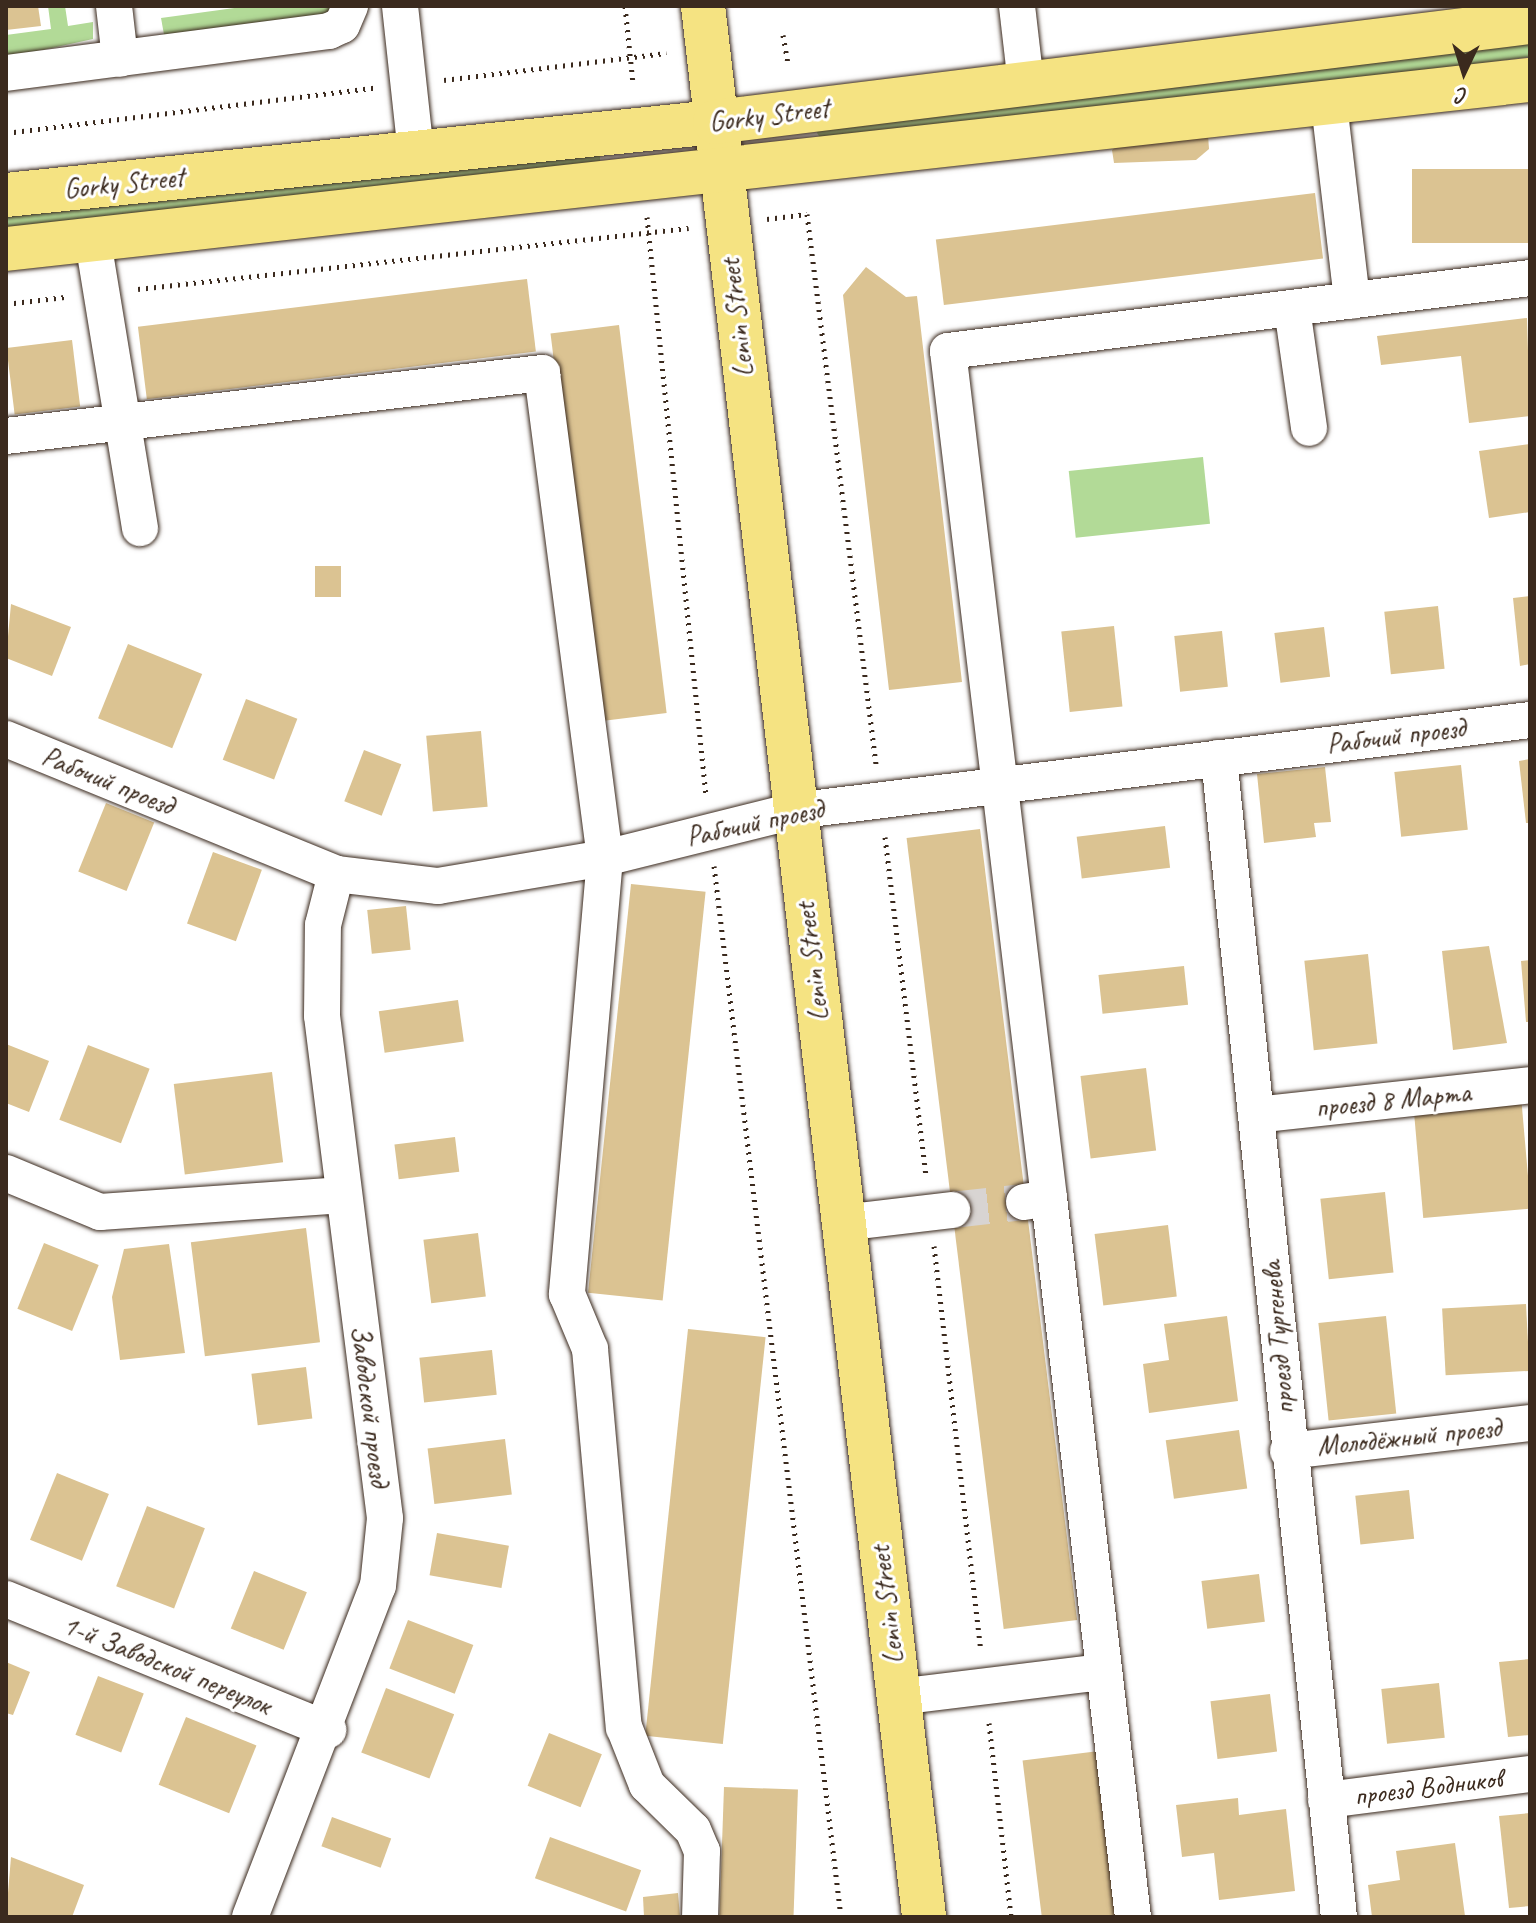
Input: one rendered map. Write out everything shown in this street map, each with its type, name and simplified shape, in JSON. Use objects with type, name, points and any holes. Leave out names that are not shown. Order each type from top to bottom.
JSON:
[{"type":"main road","name":"Lenin Street","points":[[703,6],[924,1917]]},
{"type":"main road","name":"Gorky Street","points":[[6,195],[715,122],[1530,22]]},
{"type":"main road","name":"Gorky Street","points":[[6,249],[720,173],[1530,80]]},
{"type":"street","points":[[114,6],[120,59]]},
{"type":"street","points":[[6,73],[329,31],[342,25],[350,6]]},
{"type":"street","points":[[400,6],[416,153]]},
{"type":"street","points":[[1017,6],[1026,84]]},
{"type":"street","points":[[1329,104],[1352,301]]},
{"type":"street","points":[[93,241],[140,528]]},
{"type":"street","points":[[1133,1917],[1037,1200],[1001,784],[948,351],[1530,278]]},
{"type":"street","points":[[1292,308],[1309,428]]},
{"type":"street","points":[[6,436],[542,373],[605,858],[567,1294],[590,1349],[624,1727],[647,1785],[693,1830],[702,1851],[700,1917]]},
{"type":"street","name":"Рабочий проезд","points":[[6,739],[336,874],[438,886],[605,858],[794,811],[1530,720]]},
{"type":"street","name":"проезд Тургенева","points":[[1219,758],[1288,1451],[1339,1917]]},
{"type":"street","name":"Заводской проезд","points":[[250,1917],[328,1730],[378,1586],[385,1518],[322,1016],[323,925],[336,874]]},
{"type":"street","name":"проезд 8 Марта","points":[[1256,1115],[1530,1085]]},
{"type":"street","points":[[6,1173],[100,1212],[343,1195]]},
{"type":"street","points":[[842,1223],[941,1212]]},
{"type":"street","name":"Молодёжный проезд","points":[[1288,1451],[1530,1423]]},
{"type":"street","name":"1-й Заводской переулок","points":[[6,1599],[328,1730]]},
{"type":"street","points":[[898,1697],[1101,1672]]},
{"type":"street","name":"проезд Водников","points":[[1326,1800],[1530,1774]]},
{"type":"path","points":[[625,6],[633,84]]},
{"type":"path","points":[[783,35],[788,64]]},
{"type":"path","points":[[6,133],[666,53]]},
{"type":"path","points":[[767,219],[807,214],[880,800],[941,1212],[985,1686],[1011,1917]]},
{"type":"path","points":[[6,304],[692,228]]},
{"type":"path","points":[[649,232],[709,832],[841,1917]]},
{"type":"green space","points":[[48,6],[65,6],[68,26],[93,22],[93,39],[6,58],[6,35],[51,29]]},
{"type":"green space","points":[[249,6],[338,6],[333,16],[165,40],[161,18]]},
{"type":"green space","points":[[1530,35],[1530,57],[836,145],[825,145],[817,133],[821,122]]},
{"type":"green space","points":[[600,149],[600,168],[6,232],[6,208]]},
{"type":"green space","points":[[1203,457],[1210,524],[1076,538],[1069,471]]},
{"type":"building","points":[[6,6],[38,6],[41,26],[6,30]]},
{"type":"building","points":[[1208,135],[1209,149],[1196,160],[1114,163],[1112,150],[1127,137]]},
{"type":"building","points":[[1412,169],[1530,169],[1530,243],[1412,243]]},
{"type":"building","points":[[1315,193],[1323,259],[944,305],[936,240]]},
{"type":"building","points":[[866,267],[906,297],[917,296],[962,682],[889,690],[843,295]]},
{"type":"building","points":[[527,279],[536,351],[147,399],[138,327]]},
{"type":"building","points":[[1527,318],[1530,416],[1469,423],[1461,356],[1381,365],[1377,336]]},
{"type":"building","points":[[619,325],[667,713],[598,721],[551,333]]},
{"type":"building","points":[[72,340],[80,407],[15,415],[6,348]]},
{"type":"building","points":[[1530,444],[1530,512],[1489,518],[1479,451]]},
{"type":"building","points":[[315,566],[341,566],[341,597],[315,597]]},
{"type":"building","points":[[1530,596],[1530,664],[1520,666],[1513,598]]},
{"type":"building","points":[[11,604],[71,627],[52,676],[6,658]]},
{"type":"building","points":[[1438,606],[1445,669],[1391,674],[1384,612]]},
{"type":"building","points":[[1114,626],[1122,707],[1070,712],[1061,632]]},
{"type":"building","points":[[1324,627],[1330,677],[1280,683],[1274,633]]},
{"type":"building","points":[[1222,631],[1228,687],[1180,692],[1174,636]]},
{"type":"building","points":[[128,644],[202,674],[172,748],[98,718]]},
{"type":"building","points":[[246,699],[297,719],[274,779],[223,760]]},
{"type":"building","points":[[481,731],[488,807],[433,812],[426,736]]},
{"type":"building","points":[[364,750],[401,764],[382,816],[344,801]]},
{"type":"building","points":[[1530,759],[1530,823],[1526,823],[1519,761]]},
{"type":"building","points":[[1461,765],[1468,830],[1401,837],[1394,772]]},
{"type":"building","points":[[1325,767],[1331,822],[1314,823],[1316,837],[1264,843],[1257,774]]},
{"type":"building","points":[[106,803],[154,822],[126,891],[78,872]]},
{"type":"building","points":[[1165,826],[1170,868],[1082,879],[1077,837]]},
{"type":"building","points":[[980,829],[1077,1620],[1004,1629],[907,838]]},
{"type":"building","points":[[213,852],[262,870],[236,941],[187,923]]},
{"type":"building","points":[[631,884],[706,892],[663,1301],[588,1293]]},
{"type":"building","points":[[406,906],[411,950],[372,954],[367,910]]},
{"type":"building","points":[[1489,946],[1507,1043],[1453,1050],[1442,951]]},
{"type":"building","points":[[1368,954],[1377,1044],[1314,1050],[1304,961]]},
{"type":"building","points":[[1530,960],[1530,1022],[1526,1022],[1521,961]]},
{"type":"building","points":[[1184,966],[1188,1005],[1103,1014],[1098,975]]},
{"type":"building","points":[[458,1000],[464,1042],[385,1053],[379,1011]]},
{"type":"building","points":[[6,1044],[49,1061],[29,1112],[6,1103]]},
{"type":"building","points":[[88,1045],[150,1069],[121,1143],[59,1120]]},
{"type":"building","points":[[1146,1068],[1156,1150],[1091,1158],[1080,1076]]},
{"type":"building","points":[[272,1072],[283,1162],[185,1174],[174,1084]]},
{"type":"building","points":[[1521,1096],[1530,1209],[1423,1218],[1413,1105]]},
{"type":"building","points":[[455,1137],[459,1172],[399,1179],[394,1144]]},
{"type":"building","points":[[1385,1192],[1393,1273],[1329,1279],[1320,1199]]},
{"type":"building","points":[[1168,1225],[1177,1296],[1103,1305],[1095,1234]]},
{"type":"building","points":[[306,1228],[320,1342],[205,1356],[191,1242]]},
{"type":"building","points":[[478,1233],[486,1297],[431,1303],[423,1240]]},
{"type":"building","points":[[44,1243],[99,1265],[72,1331],[17,1309]]},
{"type":"building","points":[[169,1244],[185,1353],[120,1360],[112,1297],[124,1249]]},
{"type":"building","points":[[1526,1304],[1530,1371],[1446,1375],[1442,1308]]},
{"type":"building","points":[[1227,1316],[1238,1401],[1149,1413],[1143,1364],[1169,1360],[1164,1324]]},
{"type":"building","points":[[1386,1316],[1396,1413],[1329,1421],[1318,1323]]},
{"type":"building","points":[[688,1329],[766,1337],[723,1744],[645,1736]]},
{"type":"building","points":[[492,1350],[497,1395],[424,1402],[419,1358]]},
{"type":"building","points":[[306,1367],[312,1419],[258,1425],[251,1374]]},
{"type":"building","points":[[1239,1430],[1247,1488],[1174,1499],[1166,1440]]},
{"type":"building","points":[[505,1439],[512,1495],[434,1504],[428,1449]]},
{"type":"building","points":[[57,1473],[109,1494],[82,1561],[30,1540]]},
{"type":"building","points":[[1409,1490],[1414,1539],[1360,1544],[1355,1496]]},
{"type":"building","points":[[147,1506],[205,1528],[174,1609],[116,1586]]},
{"type":"building","points":[[437,1533],[509,1546],[501,1588],[430,1575]]},
{"type":"building","points":[[254,1571],[307,1592],[284,1650],[231,1628]]},
{"type":"building","points":[[1259,1574],[1265,1622],[1207,1629],[1201,1581]]},
{"type":"building","points":[[408,1620],[473,1645],[455,1694],[389,1669]]},
{"type":"building","points":[[1530,1659],[1530,1735],[1508,1737],[1499,1662]]},
{"type":"building","points":[[6,1662],[30,1672],[13,1715],[6,1713]]},
{"type":"building","points":[[98,1676],[144,1694],[121,1752],[75,1735]]},
{"type":"building","points":[[1439,1683],[1445,1738],[1387,1744],[1381,1689]]},
{"type":"building","points":[[386,1688],[454,1714],[429,1779],[361,1752]]},
{"type":"building","points":[[1270,1694],[1277,1752],[1218,1759],[1210,1701]]},
{"type":"building","points":[[186,1717],[256,1745],[229,1813],[159,1785]]},
{"type":"building","points":[[549,1733],[602,1754],[580,1807],[528,1786]]},
{"type":"building","points":[[1099,1751],[1119,1917],[1042,1917],[1023,1760]]},
{"type":"building","points":[[724,1787],[798,1790],[794,1917],[719,1917]]},
{"type":"building","points":[[1238,1798],[1239,1815],[1286,1809],[1295,1891],[1219,1900],[1214,1853],[1182,1857],[1176,1805]]},
{"type":"building","points":[[1530,1813],[1530,1906],[1509,1908],[1499,1816]]},
{"type":"building","points":[[332,1817],[391,1839],[381,1868],[321,1846]]},
{"type":"building","points":[[550,1837],[641,1870],[626,1912],[535,1878]]},
{"type":"building","points":[[1455,1843],[1465,1916],[1372,1917],[1368,1885],[1400,1880],[1396,1851]]},
{"type":"building","points":[[11,1857],[84,1885],[72,1917],[6,1917]]},
{"type":"building","points":[[678,1893],[680,1917],[644,1917],[643,1897]]},
{"type":"tunnel","points":[[952,1210],[1024,1202]]}]
